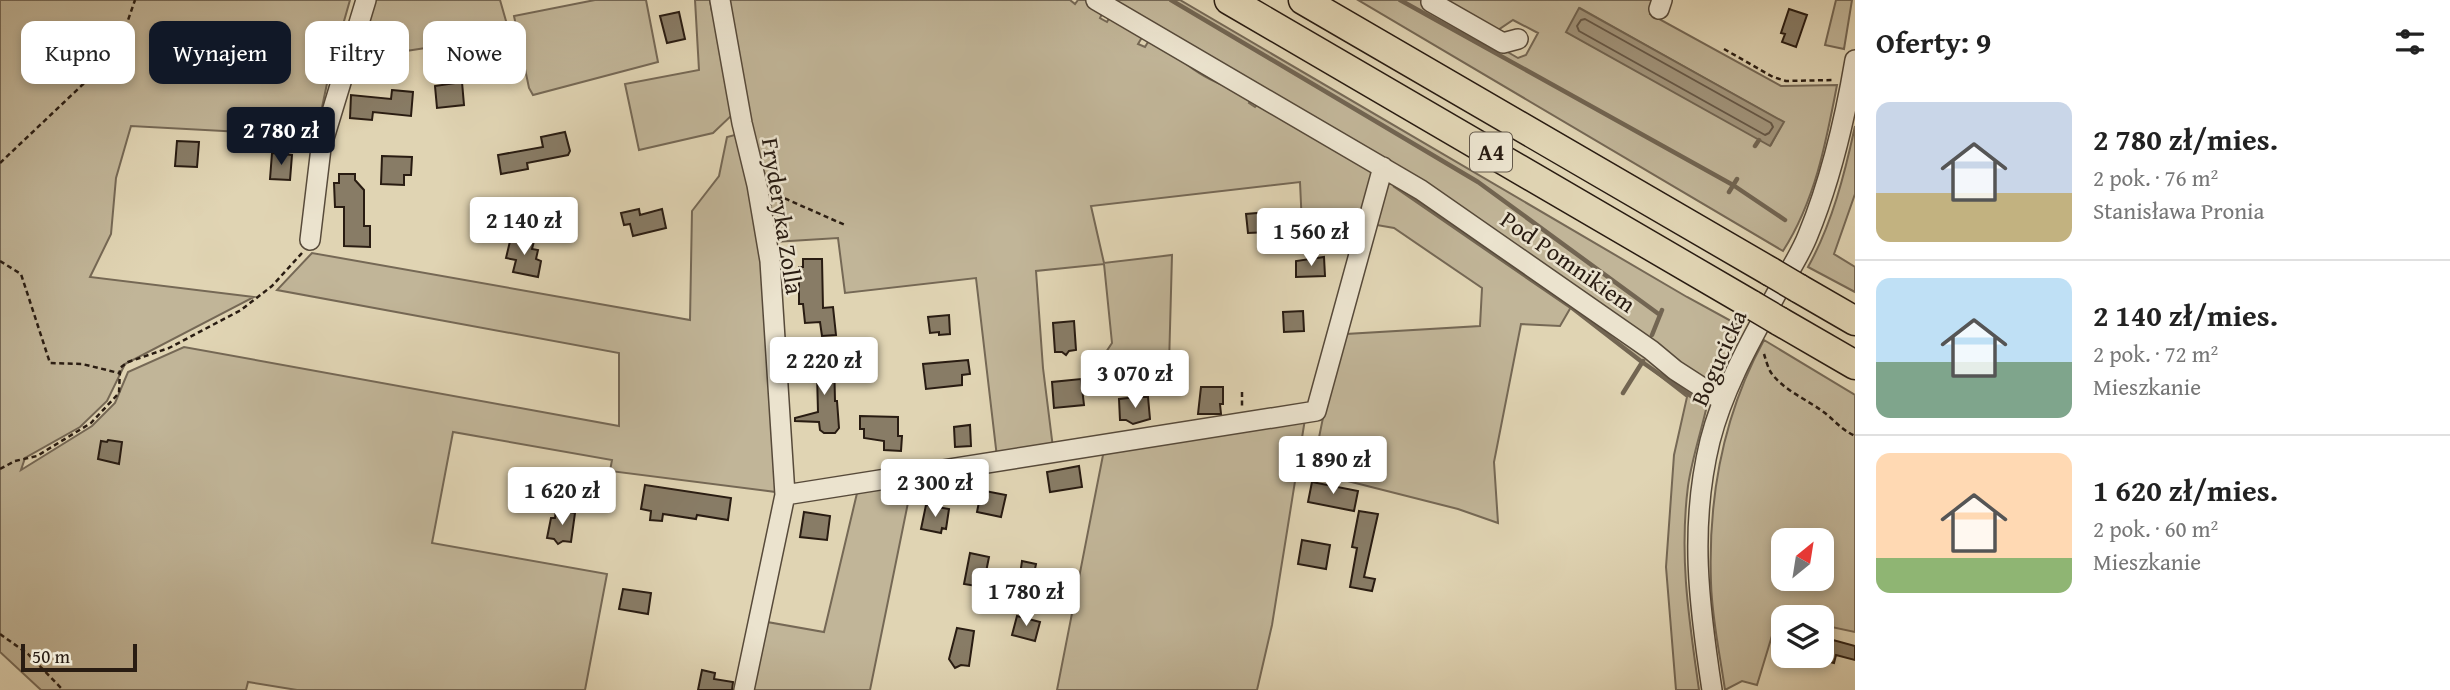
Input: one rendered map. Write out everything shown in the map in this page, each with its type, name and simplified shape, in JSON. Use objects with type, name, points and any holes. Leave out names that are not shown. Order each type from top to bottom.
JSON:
[{"type":"highway","name":"A4","points":[[1229,0],[1855,365]]},
{"type":"highway","name":"A4","points":[[1303,0],[1855,321]]},
{"type":"street","points":[[310,240],[321,148],[366,0]]},
{"type":"street","name":"Fryderyka Zolla","points":[[720,0],[770,261],[785,495],[744,690]]},
{"type":"street","name":"Pod Pomnikiem","points":[[1096,0],[1433,198],[1651,350],[1675,370],[1723,401]]},
{"type":"street","points":[[1432,0],[1431,2],[1503,43],[1518,39]]},
{"type":"street","name":"Bogucicka","points":[[1712,690],[1700,610],[1697,544],[1710,440],[1723,401],[1745,352],[1808,236],[1836,151],[1855,60]]},
{"type":"street","points":[[785,495],[1316,411],[1383,167]]},
{"type":"path","points":[[0,163],[117,52],[135,0]]},
{"type":"path","points":[[1724,49],[1773,77],[1786,81],[1823,79],[1851,82]]},
{"type":"path","points":[[252,118],[271,118],[327,132]]},
{"type":"path","points":[[757,185],[763,191],[845,225]]},
{"type":"path","points":[[0,469],[15,461],[37,456],[91,423],[119,393],[120,368],[128,362],[169,348],[242,310],[289,270],[310,240]]},
{"type":"path","points":[[0,261],[21,274],[50,363],[82,364],[119,373]]},
{"type":"path","points":[[1762,349],[1771,374],[1855,436]]},
{"type":"path","points":[[0,634],[28,654],[63,690]]},
{"type":"shaded area","points":[[0,0],[350,0],[344,21],[305,21],[305,84],[327,84],[316,136],[131,126],[116,178],[111,234],[90,277],[254,297],[125,364],[107,401],[80,427],[25,458],[21,470],[92,426],[115,403],[128,372],[184,347],[619,426],[619,353],[277,290],[312,253],[690,320],[692,211],[719,176],[727,137],[739,134],[730,0],[1070,0],[1075,4],[1078,0],[1087,0],[1104,10],[1100,18],[1107,22],[1111,15],[1144,34],[1138,44],[1145,47],[1151,37],[1207,78],[1253,96],[1249,103],[1255,107],[1260,101],[1373,169],[1363,222],[1302,226],[1300,182],[1091,206],[1104,263],[1172,255],[1169,365],[1105,364],[1104,355],[1112,343],[1104,264],[1036,271],[1043,368],[1053,448],[997,457],[976,278],[845,293],[838,238],[774,242],[776,492],[610,471],[612,460],[453,432],[432,543],[607,574],[585,690],[297,690],[248,682],[246,690],[41,690],[0,652]]},
{"type":"shaded area","points":[[366,0],[500,0],[506,21],[423,21],[423,48],[409,51],[409,21],[362,21]]},
{"type":"shaded area","points":[[595,0],[646,0],[658,62],[533,95],[526,74],[526,21],[515,21],[514,16]]},
{"type":"shaded area","points":[[695,0],[710,0],[712,12],[716,15],[731,116],[713,133],[639,150],[625,84],[699,70]]},
{"type":"shaded area","points":[[1106,0],[1180,0],[1742,327],[1715,384],[1710,383]]},
{"type":"shaded area","points":[[1358,0],[1425,0],[1424,4],[1518,58],[1526,55],[1538,33],[1513,20],[1495,32],[1438,0],[1654,0],[1650,14],[1781,86],[1837,85],[1818,171],[1803,212],[1783,251]],"holes":[[[1580,8],[1783,122],[1771,145],[1567,32]]]},
{"type":"shaded area","points":[[1836,0],[1852,0],[1844,49],[1825,45]]},
{"type":"shaded area","points":[[1855,126],[1855,194],[1834,254],[1855,267],[1855,292],[1808,267],[1837,198]]},
{"type":"shaded area","points":[[1397,182],[1708,401],[1690,475],[1685,512],[1685,563],[1699,690],[1676,690],[1666,567],[1674,455],[1687,397],[1571,307],[1560,326],[1521,324],[1494,462],[1498,523],[1458,509],[1312,472],[1328,393],[1346,334],[1480,326],[1482,288],[1394,228],[1371,224],[1385,185]]},
{"type":"shaded area","points":[[1764,340],[1855,395],[1855,632],[1834,628],[1834,605],[1771,605],[1771,639],[1757,685],[1742,681],[1725,690],[1712,596],[1712,520],[1721,458],[1738,398]]},
{"type":"shaded area","points":[[1305,419],[1272,625],[1257,690],[1057,690],[1104,450]]},
{"type":"shaded area","points":[[912,483],[870,690],[750,690],[767,622],[824,632],[858,489]]},
{"type":"water","points":[[1579,8],[1784,122],[1770,146],[1566,32]]},
{"type":"building","points":[[1789,9],[1807,15],[1796,47],[1782,42],[1785,34],[1781,33]]},
{"type":"building","points":[[679,12],[685,39],[667,43],[660,16]]},
{"type":"building","points":[[462,84],[464,105],[437,108],[435,86]]},
{"type":"building","points":[[392,90],[413,92],[411,116],[373,112],[372,120],[350,118],[351,95],[391,99]]},
{"type":"building","points":[[565,132],[570,151],[568,155],[527,163],[528,169],[501,174],[498,155],[543,147],[541,137]]},
{"type":"building","points":[[177,141],[199,142],[197,167],[175,166]]},
{"type":"building","points":[[272,153],[292,155],[290,180],[270,179]]},
{"type":"building","points":[[382,156],[412,157],[411,175],[404,175],[404,185],[381,184]]},
{"type":"building","points":[[339,174],[355,174],[355,180],[364,190],[364,226],[370,226],[370,247],[344,246],[344,207],[335,207],[334,183],[339,183]]},
{"type":"building","points":[[639,209],[640,215],[662,209],[666,228],[633,236],[630,224],[624,225],[621,213]]},
{"type":"building","points":[[1268,212],[1270,232],[1248,233],[1246,214]]},
{"type":"building","points":[[511,237],[534,241],[532,249],[538,250],[536,259],[541,261],[538,277],[513,272],[516,260],[506,258]]},
{"type":"building","points":[[1324,257],[1325,276],[1296,277],[1296,261]]},
{"type":"building","points":[[803,259],[822,259],[823,308],[833,307],[836,335],[822,336],[820,322],[805,323],[803,304],[799,304],[799,267],[803,267]]},
{"type":"building","points":[[1303,311],[1304,331],[1284,332],[1283,312]]},
{"type":"building","points":[[949,315],[950,334],[930,333],[928,317]]},
{"type":"building","points":[[1074,321],[1076,350],[1069,351],[1066,355],[1055,352],[1053,323]]},
{"type":"building","points":[[834,359],[839,428],[835,433],[824,433],[820,430],[819,422],[795,421],[795,418],[818,412],[817,374],[809,374],[809,360]]},
{"type":"building","points":[[968,360],[970,374],[962,375],[962,385],[926,389],[923,364]]},
{"type":"building","points":[[1081,379],[1084,405],[1054,408],[1052,382]]},
{"type":"building","points":[[1201,387],[1223,387],[1221,414],[1198,414]]},
{"type":"building","points":[[1148,397],[1150,419],[1133,424],[1120,420],[1119,399]]},
{"type":"building","points":[[860,416],[898,417],[898,436],[902,436],[901,451],[884,450],[884,441],[864,438],[864,429],[860,429]]},
{"type":"building","points":[[970,425],[971,446],[955,447],[954,427]]},
{"type":"building","points":[[101,441],[122,442],[119,464],[98,459]]},
{"type":"building","points":[[1079,466],[1082,487],[1050,492],[1047,472]]},
{"type":"building","points":[[1312,482],[1358,491],[1354,511],[1308,502]]},
{"type":"building","points":[[645,485],[731,498],[728,520],[697,515],[696,519],[663,514],[662,521],[650,520],[651,511],[641,509]]},
{"type":"building","points":[[985,491],[1006,495],[1001,517],[977,512],[980,497],[983,497]]},
{"type":"building","points":[[926,505],[949,509],[946,529],[942,528],[941,533],[921,529]]},
{"type":"building","points":[[556,509],[575,513],[571,542],[563,541],[558,544],[554,539],[547,538],[551,518],[555,518]]},
{"type":"building","points":[[1359,511],[1378,514],[1364,577],[1375,579],[1372,591],[1350,587],[1357,548],[1352,547]]},
{"type":"building","points":[[804,512],[830,516],[827,540],[800,537]]},
{"type":"building","points":[[1302,540],[1330,545],[1326,569],[1298,564]]},
{"type":"building","points":[[970,553],[989,557],[983,587],[964,584]]},
{"type":"building","points":[[1022,561],[1036,564],[1035,569],[1048,571],[1043,595],[1022,595],[1026,576],[1020,575]]},
{"type":"building","points":[[623,589],[651,593],[648,614],[619,609]]},
{"type":"building","points":[[1017,616],[1040,622],[1035,641],[1012,635]]},
{"type":"building","points":[[957,628],[974,631],[969,666],[961,665],[955,668],[949,659]]},
{"type":"building","points":[[1834,640],[1855,646],[1855,660],[1836,655],[1834,663]]},
{"type":"building","points":[[702,670],[715,673],[714,679],[733,682],[732,690],[698,690]]},
{"type":"waterway","points":[[1171,0],[1478,182],[1660,315]]},
{"type":"waterway","points":[[1400,0],[1733,185],[1785,220]]},
{"type":"waterway","points":[[1755,146],[1759,140]]},
{"type":"waterway","points":[[1729,192],[1737,179]]},
{"type":"waterway","points":[[1395,186],[1571,307],[1701,403]]},
{"type":"waterway","points":[[1652,335],[1662,310]]},
{"type":"waterway","points":[[1623,393],[1643,361]]}]
